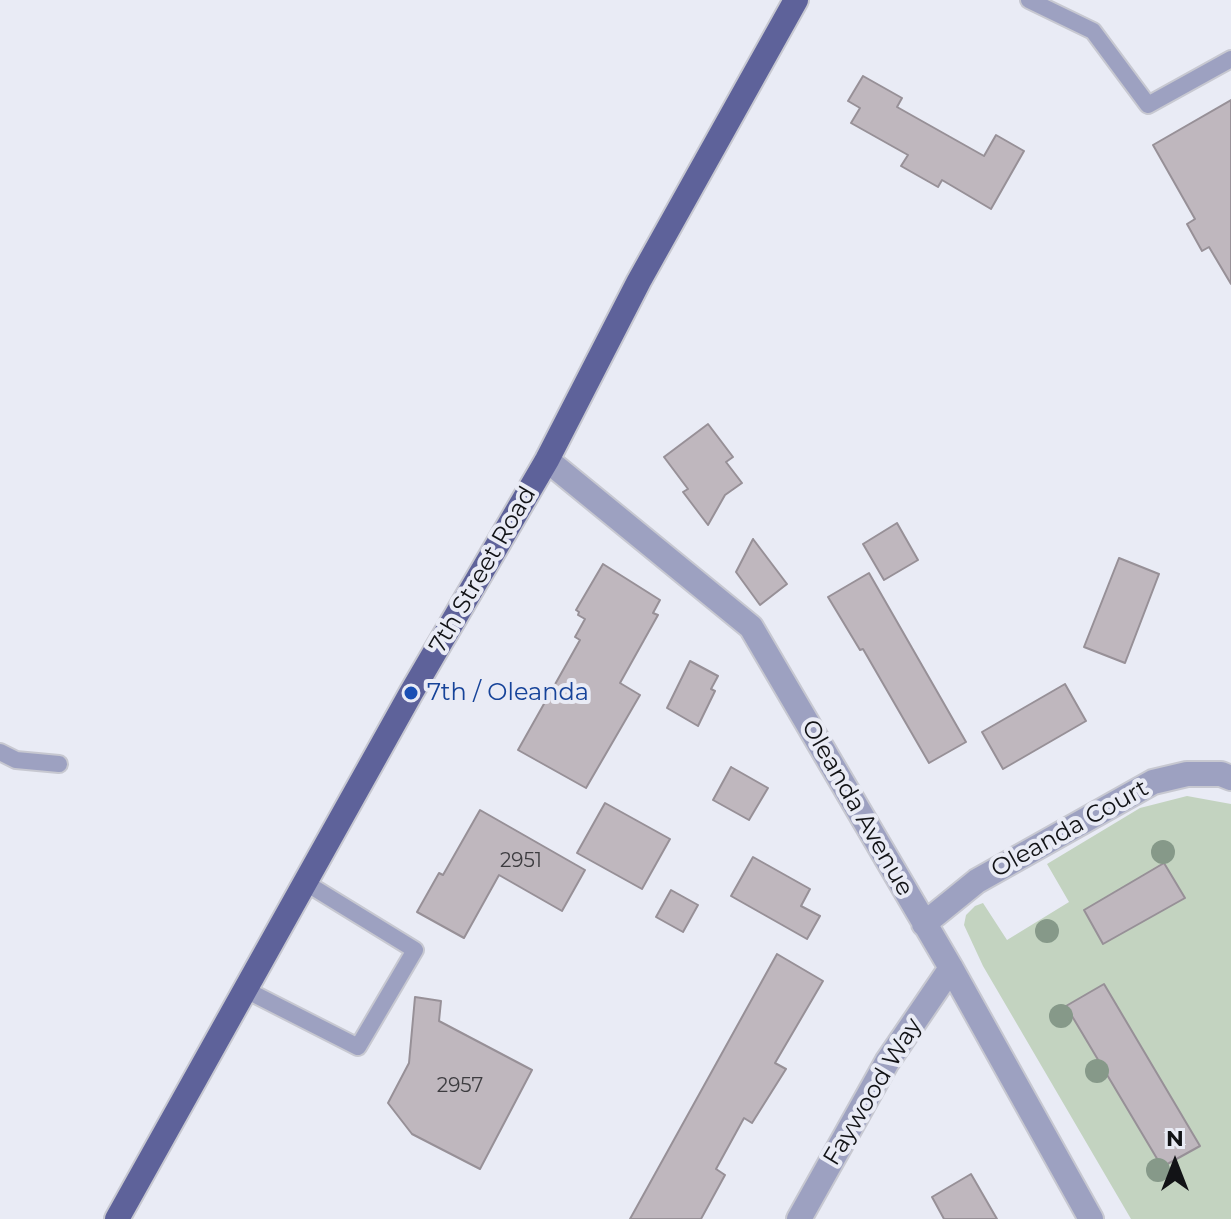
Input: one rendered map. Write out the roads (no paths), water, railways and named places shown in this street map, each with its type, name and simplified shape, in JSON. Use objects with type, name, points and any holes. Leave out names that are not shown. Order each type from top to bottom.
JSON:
[{"type":"main road","name":"7th Street Road","points":[[117,1219],[411,693],[547,460],[639,281],[796,0]]},
{"type":"street","name":"Oleanda Avenue","points":[[547,460],[751,627],[951,968],[999,1059],[1091,1219]]},
{"type":"street","name":"Oleanda Court","points":[[924,924],[977,881],[1153,782],[1187,774],[1221,774],[1231,778]]},
{"type":"street","name":"Faywood Way","points":[[799,1219],[887,1062],[951,968]]},
{"type":"lane","points":[[1029,0],[1093,31],[1148,105],[1231,59]]},
{"type":"lane","points":[[0,752],[16,760],[59,764]]},
{"type":"lane","points":[[246,990],[358,1047],[415,950],[306,883]]},
{"type":"place","name":"7th / Oleanda","points":[[411,693]]}]
